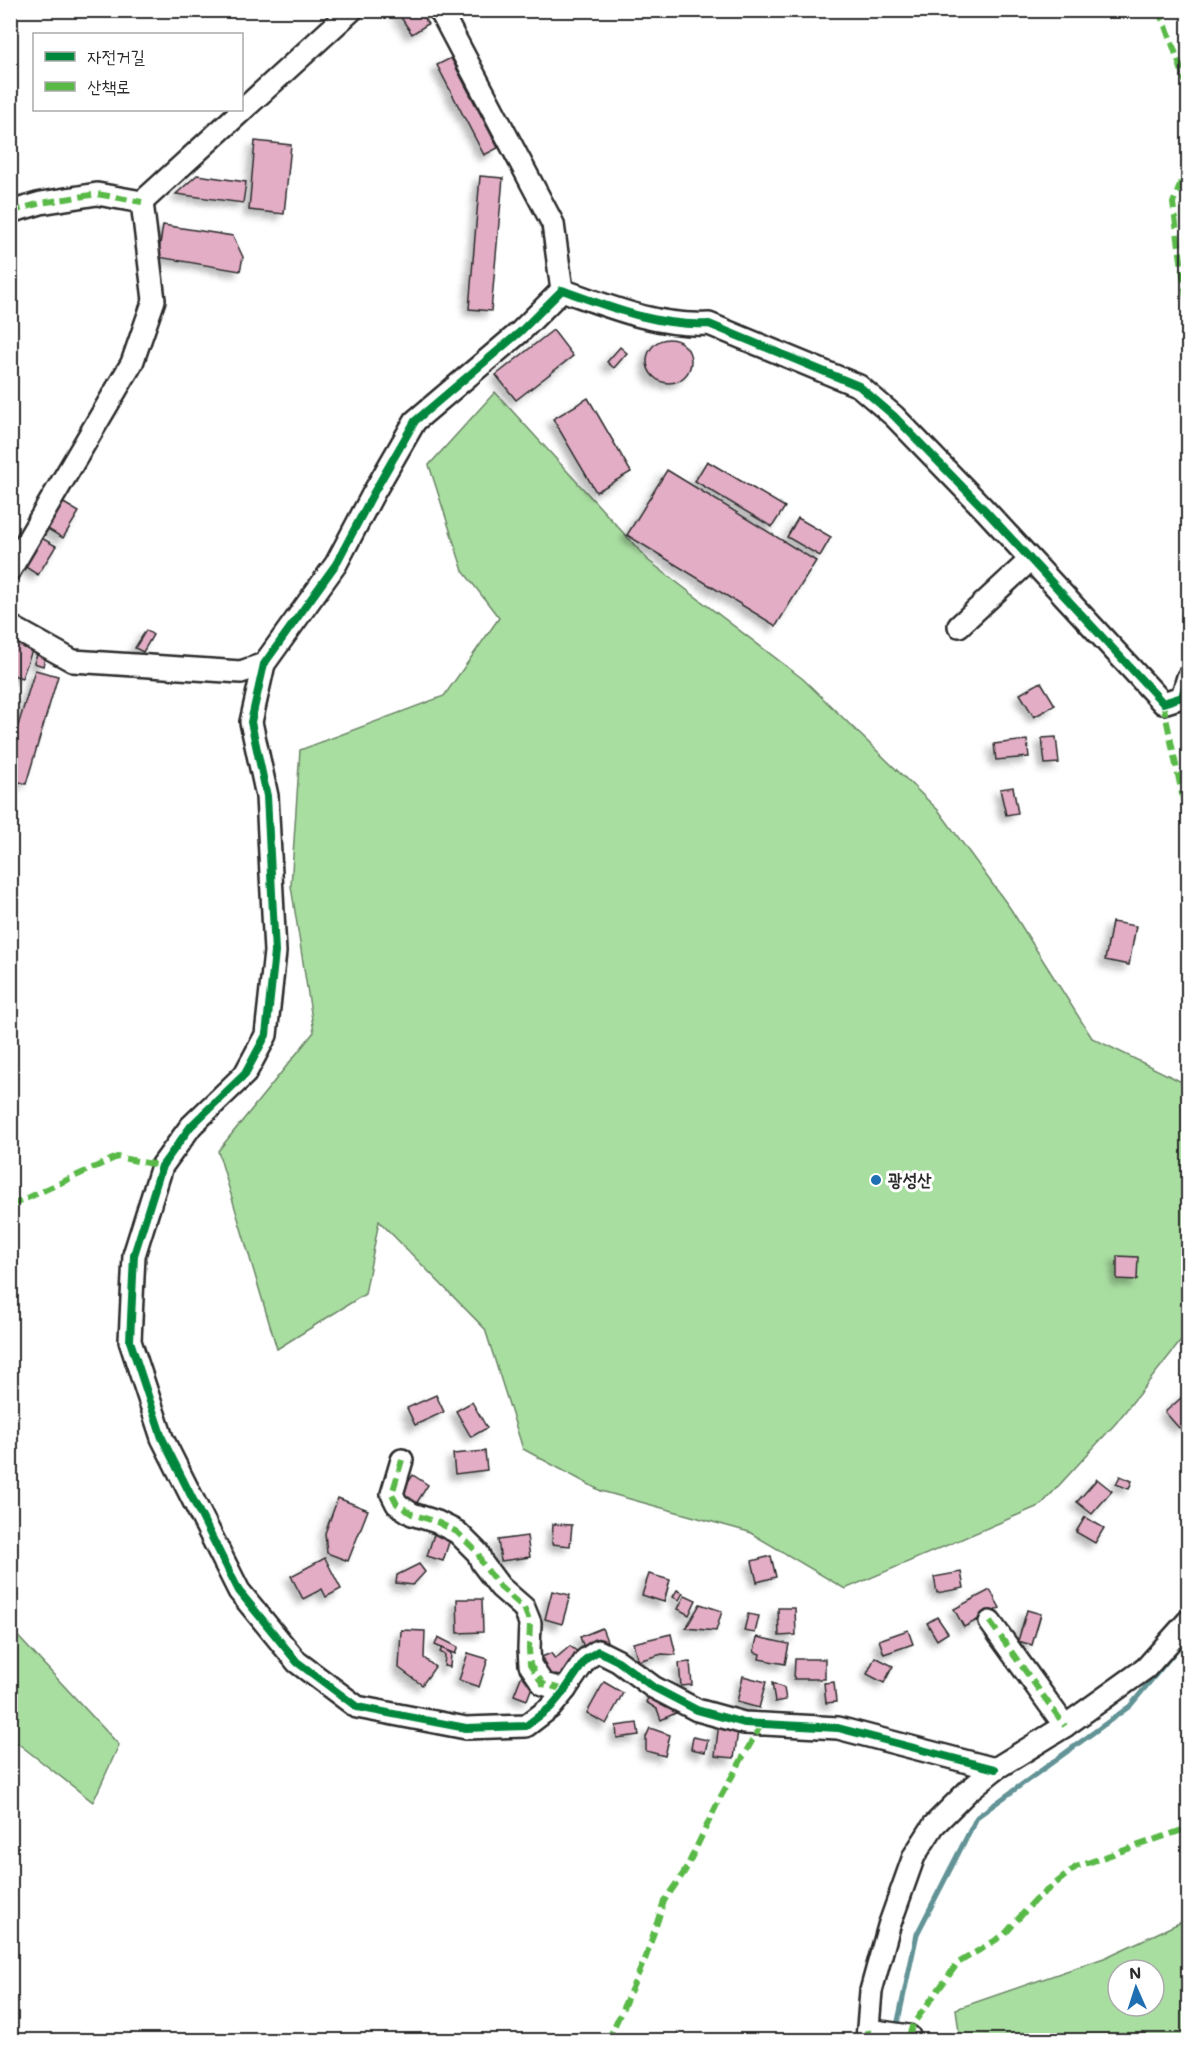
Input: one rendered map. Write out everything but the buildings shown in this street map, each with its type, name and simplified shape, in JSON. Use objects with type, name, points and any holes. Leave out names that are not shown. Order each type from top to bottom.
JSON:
[{"type":"street","points":[[243,110],[352,10]]},
{"type":"street","points":[[440,10],[553,224],[562,290]]},
{"type":"street","points":[[142,202],[242,111]]},
{"type":"street","points":[[10,212],[41,203],[97,194],[142,202]]},
{"type":"street","points":[[10,570],[132,363],[154,300],[142,202]]},
{"type":"street","points":[[562,290],[627,313],[684,326],[709,324],[859,387],[894,416],[985,510],[1029,561],[1163,703],[1182,697],[1188,677]]},
{"type":"street","points":[[562,290],[520,332],[415,421],[336,564],[264,664],[251,722],[267,796],[275,952],[266,1035],[245,1074],[191,1126],[162,1166],[134,1255],[130,1341],[162,1438],[239,1591],[297,1662],[357,1707],[466,1728],[526,1726],[551,1707],[586,1659],[598,1651],[618,1661],[653,1687],[697,1710],[744,1723],[838,1728],[995,1770]]},
{"type":"street","points":[[959,626],[1029,561]]},
{"type":"street","points":[[10,626],[74,661],[241,672],[264,664]]},
{"type":"street","points":[[402,1460],[392,1494],[397,1504],[412,1514],[437,1522],[457,1532],[478,1553],[482,1563],[500,1587],[524,1608],[530,1623],[530,1665],[543,1684],[565,1690]]},
{"type":"street","points":[[909,2036],[868,2035],[871,1991],[889,1926],[914,1856],[934,1825],[968,1791],[995,1770],[1065,1726],[1146,1668],[1188,1621]]},
{"type":"street","points":[[990,1622],[1065,1726]]},
{"type":"green space","points":[[495,392],[649,561],[803,679],[939,811],[1010,908],[1092,1038],[1184,1083],[1188,1094],[1188,1332],[1116,1423],[1041,1505],[845,1589],[749,1532],[601,1491],[523,1449],[485,1329],[379,1221],[365,1294],[277,1349],[218,1151],[314,1032],[291,886],[300,750],[444,696],[499,618],[463,571],[429,465]]},
{"type":"green space","points":[[11,1629],[119,1745],[93,1802],[11,1738]]},
{"type":"green space","points":[[1188,1919],[1188,2040],[960,2040],[956,2009],[1104,1958]]},
{"type":"waterway","points":[[896,2030],[917,1934],[977,1817],[1130,1706],[1188,1636]]},
{"type":"marked path","points":[[1157,10],[1166,26],[1188,89]]},
{"type":"marked path","points":[[1188,165],[1173,203],[1188,311]]},
{"type":"marked path","points":[[10,212],[41,203],[97,194],[142,202]]},
{"type":"marked path","points":[[1163,703],[1188,823]]},
{"type":"marked path","points":[[10,1206],[117,1157],[162,1166]]},
{"type":"marked path","points":[[402,1460],[392,1494],[397,1504],[412,1514],[437,1522],[457,1532],[478,1553],[482,1563],[500,1587],[524,1608],[530,1623],[530,1665],[543,1684],[565,1690]]},
{"type":"marked path","points":[[990,1622],[1065,1726]]},
{"type":"marked path","points":[[605,2040],[611,2034],[646,1957],[664,1901],[685,1871],[720,1798],[762,1723]]},
{"type":"marked path","points":[[909,2036],[913,2024],[958,1963],[1004,1935],[1035,1900],[1076,1867],[1188,1828]]},
{"type":"marked path","points":[[868,2030],[870,2040]]},
{"type":"cycle path","points":[[995,1769],[838,1728],[744,1723],[697,1710],[653,1687],[618,1661],[598,1651],[586,1659],[551,1707],[526,1726],[466,1728],[357,1707],[297,1662],[239,1591],[162,1438],[130,1341],[134,1255],[162,1166],[191,1126],[245,1074],[266,1035],[275,952],[267,796],[251,722],[264,664],[336,564],[415,421],[520,332],[562,290],[653,319],[709,324],[859,386],[894,416],[985,510],[1163,703],[1182,697],[1188,677]]},
{"type":"place","name":"광성산","points":[[876,1180]]}]
